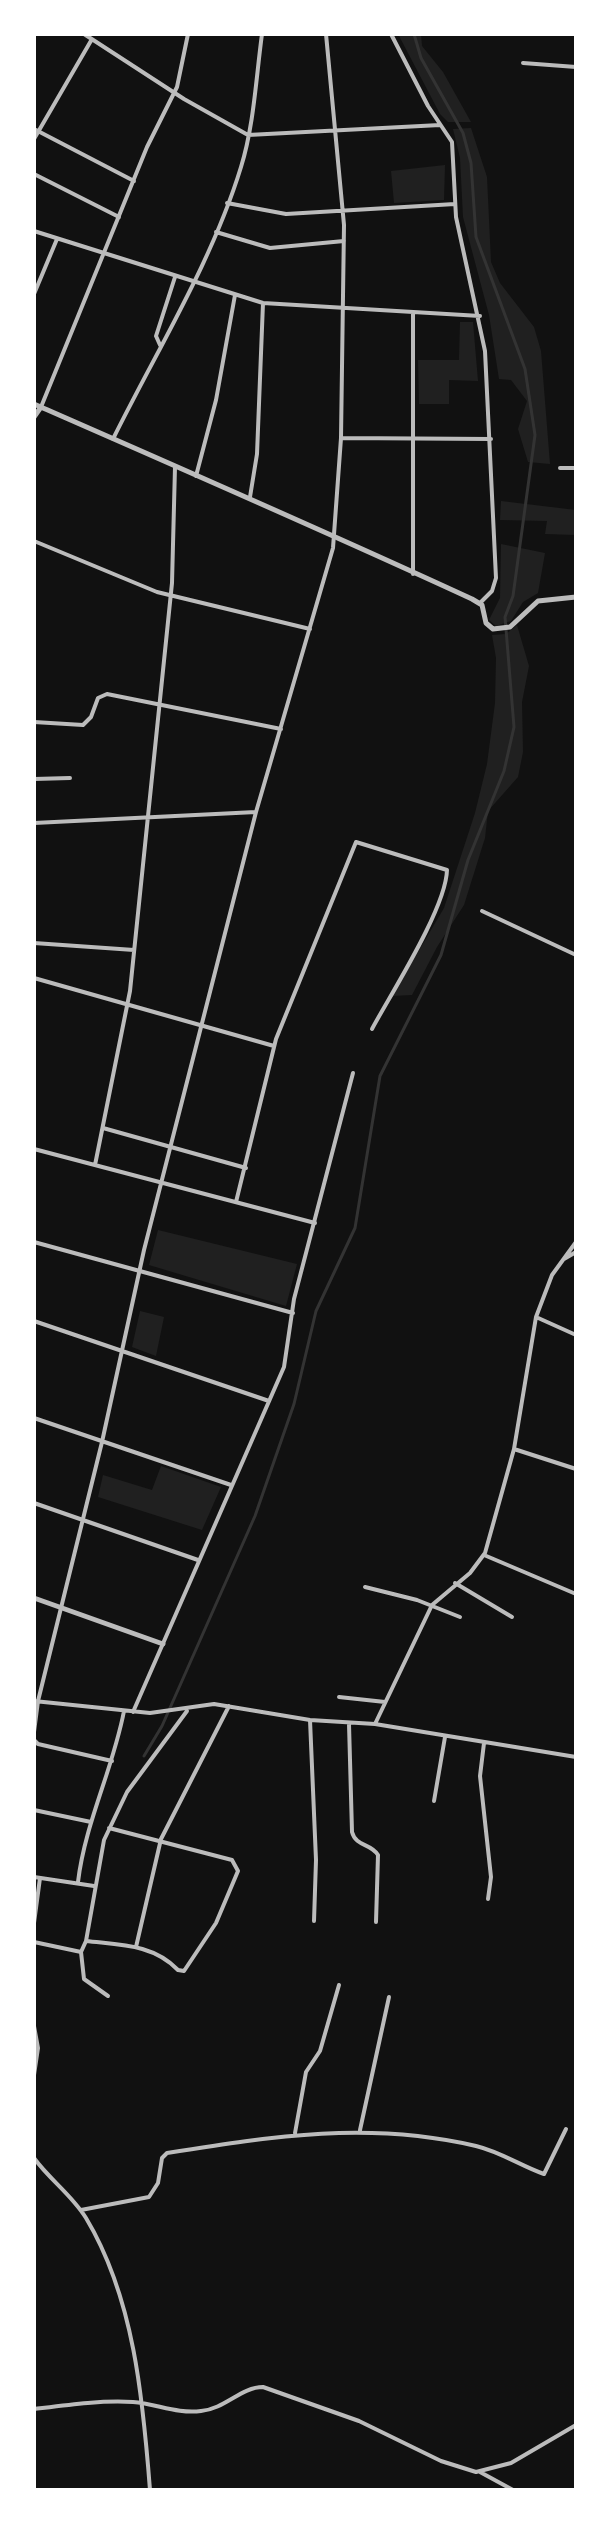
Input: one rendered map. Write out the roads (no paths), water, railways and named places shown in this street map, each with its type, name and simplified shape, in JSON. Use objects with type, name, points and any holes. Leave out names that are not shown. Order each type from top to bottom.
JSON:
[{"type":"street","points":[[84,34],[174,93],[248,135],[441,125]]},
{"type":"street","points":[[34,417],[41,407],[134,181],[174,93],[188,34]]},
{"type":"street","points":[[113,439],[193,283],[227,203],[248,135],[262,34]]},
{"type":"street","points":[[34,1732],[36,1701],[62,1609],[161,1183],[256,812],[335,539],[341,438],[344,211],[326,34]]},
{"type":"street","points":[[391,34],[453,146],[455,204],[480,316],[491,439],[496,578],[492,591],[480,603]]},
{"type":"street","points":[[34,139],[36,130],[92,39]]},
{"type":"street","points":[[523,63],[576,67]]},
{"type":"street","points":[[36,130],[134,181]]},
{"type":"street","points":[[34,174],[119,217]]},
{"type":"street","points":[[227,203],[280,214],[455,204]]},
{"type":"street","points":[[34,231],[263,303],[480,316]]},
{"type":"street","points":[[216,232],[270,248],[344,241]]},
{"type":"street","points":[[34,294],[57,239]]},
{"type":"street","points":[[160,345],[156,336],[175,277]]},
{"type":"street","points":[[196,476],[216,400],[235,295]]},
{"type":"street","points":[[250,497],[257,454],[263,303]]},
{"type":"street","points":[[413,312],[413,574]]},
{"type":"street","points":[[34,404],[250,497],[335,539],[480,603],[489,626],[502,629],[512,626],[538,601],[576,597]]},
{"type":"street","points":[[341,438],[491,439]]},
{"type":"street","points":[[95,1165],[128,1003],[170,596],[175,467]]},
{"type":"street","points":[[560,468],[576,468]]},
{"type":"street","points":[[34,541],[170,596],[310,629]]},
{"type":"street","points":[[34,722],[83,725],[103,694],[281,729]]},
{"type":"street","points":[[34,779],[70,778]]},
{"type":"street","points":[[34,823],[256,812]]},
{"type":"street","points":[[236,1202],[274,1046],[356,842],[447,870],[445,885],[429,920],[372,1029]]},
{"type":"street","points":[[482,911],[576,955]]},
{"type":"street","points":[[34,943],[134,950]]},
{"type":"street","points":[[34,978],[274,1046]]},
{"type":"street","points":[[133,1712],[286,1360],[293,1313],[353,1073]]},
{"type":"street","points":[[103,1128],[246,1168]]},
{"type":"street","points":[[34,1149],[315,1223]]},
{"type":"street","points":[[34,1242],[293,1313]]},
{"type":"street","points":[[375,1724],[432,1605],[470,1573],[484,1555],[514,1449],[536,1317],[560,1262],[576,1242]]},
{"type":"street","points":[[560,1262],[576,1252]]},
{"type":"street","points":[[536,1317],[576,1335]]},
{"type":"street","points":[[34,1321],[269,1401]]},
{"type":"street","points":[[34,1418],[231,1485]]},
{"type":"street","points":[[514,1449],[576,1469]]},
{"type":"street","points":[[34,1503],[198,1560]]},
{"type":"street","points":[[484,1555],[576,1594]]},
{"type":"street","points":[[455,1583],[512,1617]]},
{"type":"street","points":[[365,1587],[432,1605],[460,1617]]},
{"type":"street","points":[[34,1598],[163,1644]]},
{"type":"street","points":[[339,1697],[385,1702]]},
{"type":"street","points":[[36,1701],[133,1712],[188,1709],[210,1704],[310,1720],[375,1724],[576,1757]]},
{"type":"street","points":[[136,1947],[161,1839],[229,1706]]},
{"type":"street","points":[[108,1996],[84,1979],[81,1952],[86,1941],[94,1886],[109,1828],[127,1792],[188,1709]]},
{"type":"street","points":[[78,1882],[91,1822],[112,1762],[124,1711]]},
{"type":"street","points":[[310,1720],[316,1860],[314,1921]]},
{"type":"street","points":[[349,1724],[351,1825],[354,1839],[378,1855],[376,1922]]},
{"type":"street","points":[[434,1801],[445,1737]]},
{"type":"street","points":[[34,1740],[112,1762]]},
{"type":"street","points":[[484,1743],[480,1776],[491,1877],[488,1899]]},
{"type":"street","points":[[34,1810],[91,1822]]},
{"type":"street","points":[[86,1941],[136,1947],[164,1956],[178,1970],[184,1971],[216,1923],[238,1871],[232,1860],[161,1839],[109,1828]]},
{"type":"street","points":[[34,1923],[37,1877],[94,1886]]},
{"type":"street","points":[[34,1942],[81,1952]]},
{"type":"street","points":[[295,2133],[306,2072],[320,2051],[339,1985]]},
{"type":"street","points":[[360,2130],[389,1997]]},
{"type":"street","points":[[34,2026],[38,2048],[34,2075]]},
{"type":"street","points":[[81,2210],[149,2197],[158,2183],[162,2158],[167,2153],[295,2133],[360,2130],[477,2146],[544,2174],[566,2129]]},
{"type":"street","points":[[34,2158],[81,2210],[118,2296],[144,2404],[150,2490]]},
{"type":"street","points":[[34,2409],[144,2404],[179,2411],[204,2411],[224,2405],[250,2388],[263,2387],[359,2421],[441,2461],[480,2472],[513,2490]]},
{"type":"street","points":[[480,2472],[517,2460],[576,2425]]},
{"type":"waterway","points":[[144,1756],[162,1726],[255,1516],[294,1404],[316,1311],[355,1228],[380,1076],[441,955],[468,860],[504,771],[514,727],[505,617],[513,596],[535,435],[525,369],[476,237],[471,163],[463,133],[421,58],[414,34]]}]
